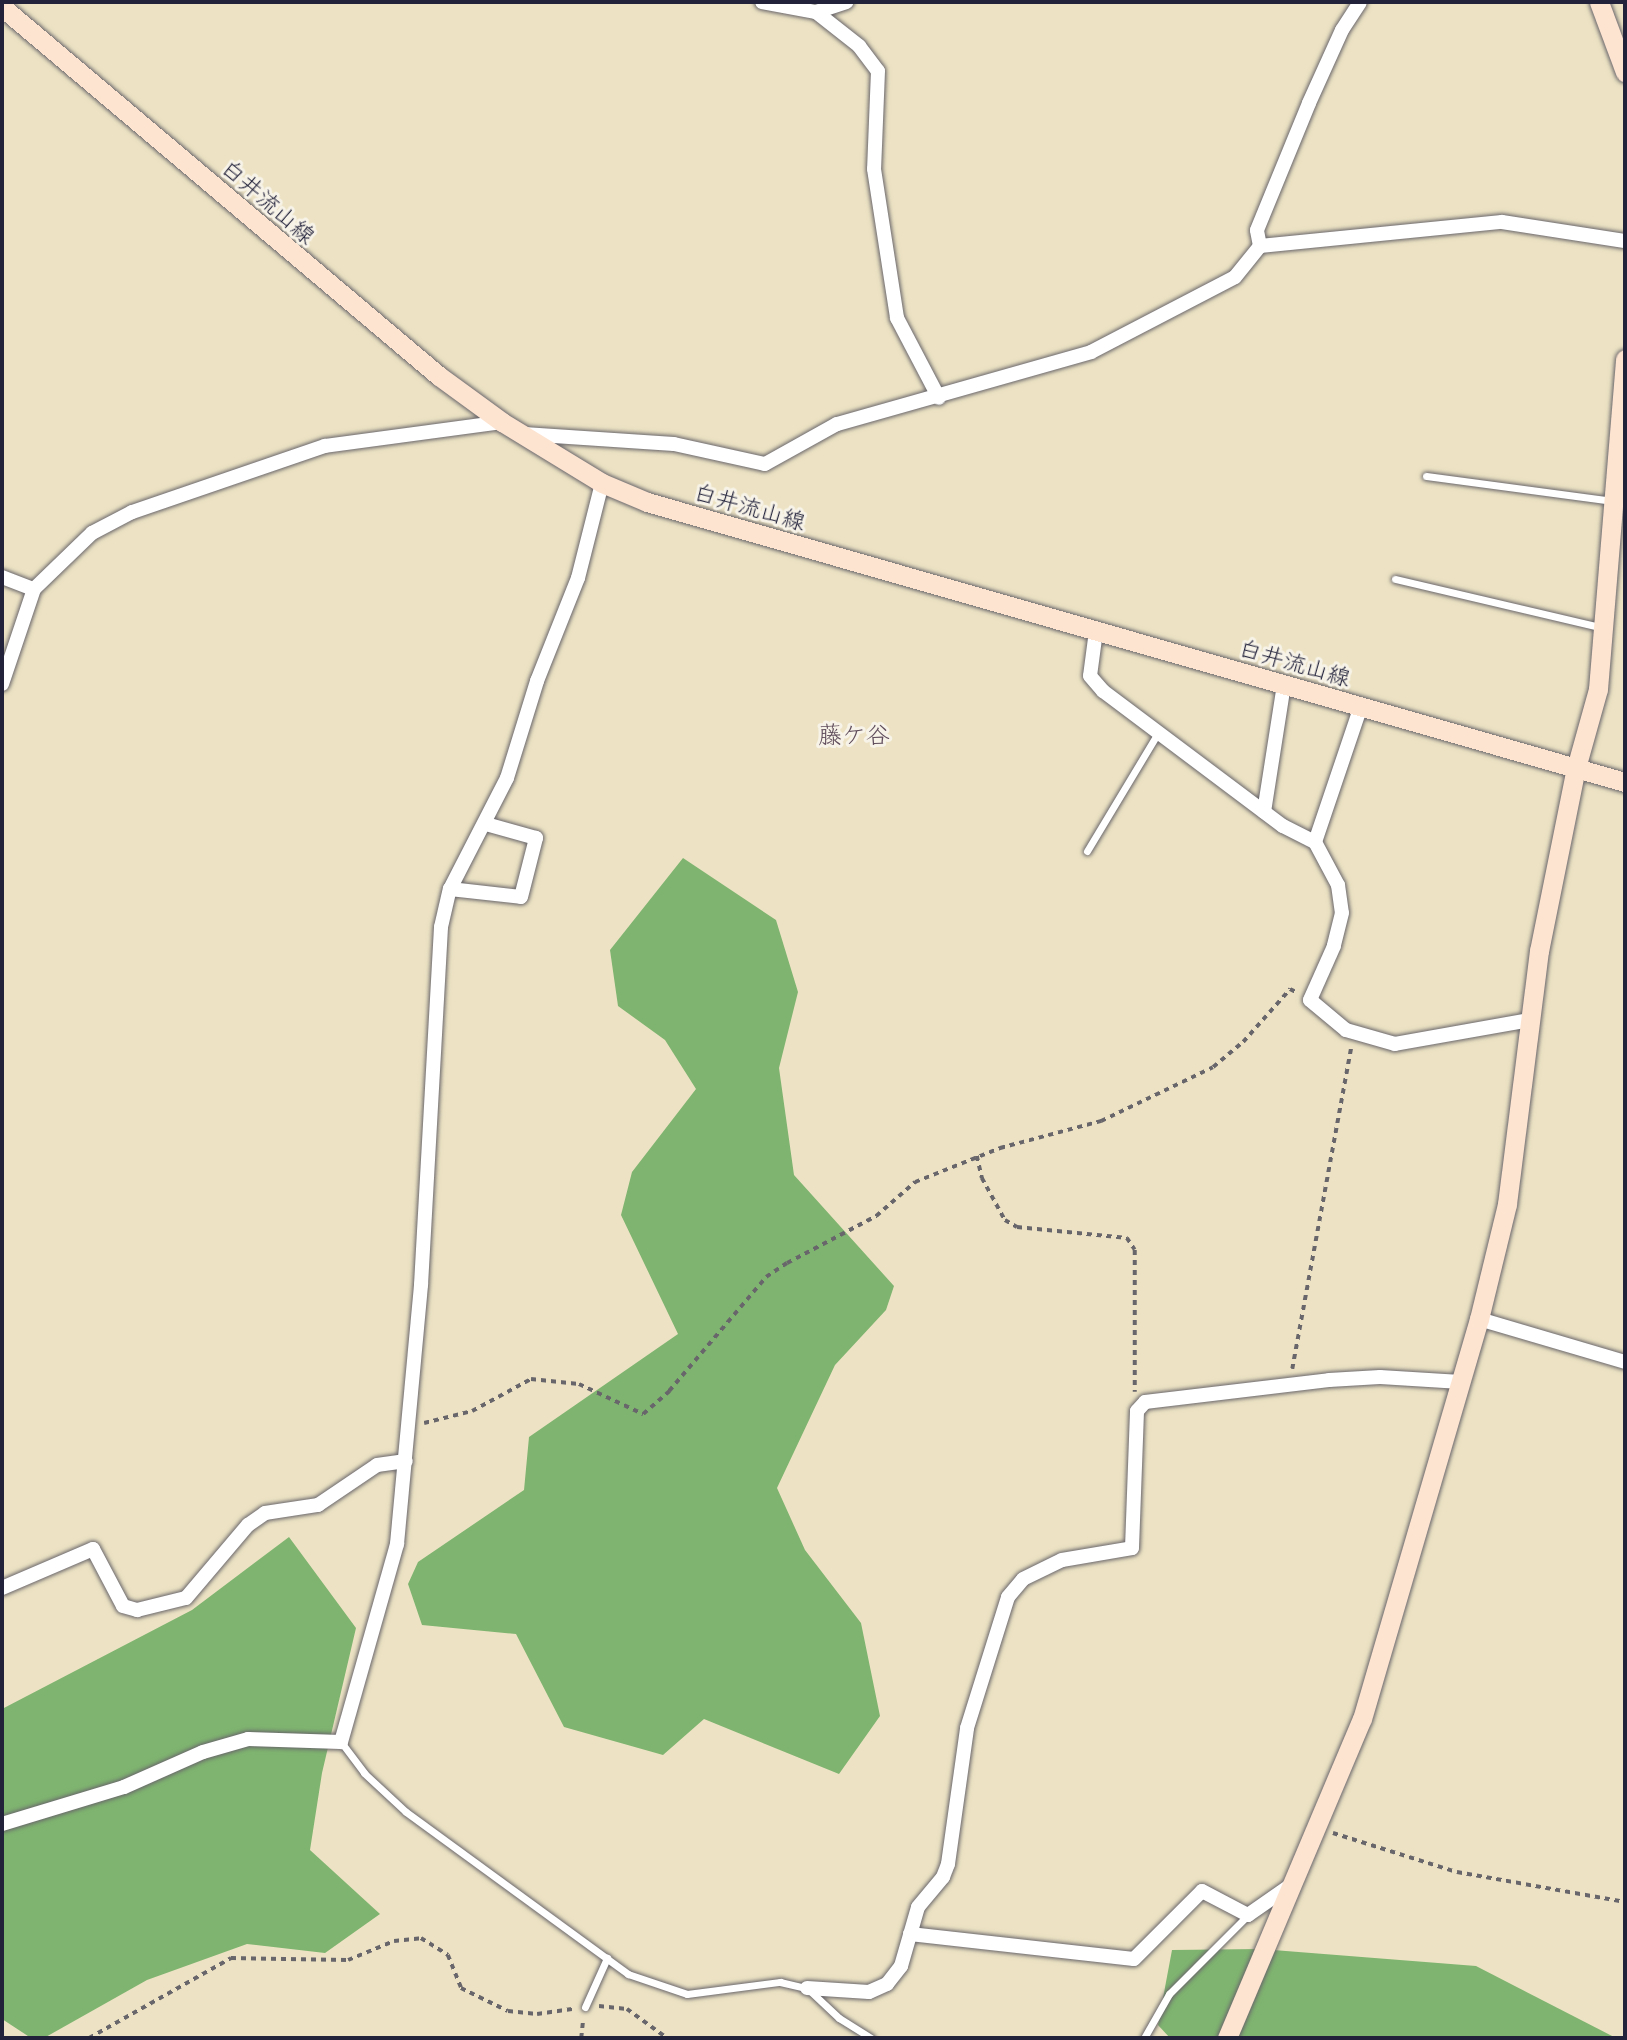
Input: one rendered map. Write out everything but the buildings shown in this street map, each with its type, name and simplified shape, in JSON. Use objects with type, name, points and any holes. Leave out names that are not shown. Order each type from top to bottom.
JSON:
[{"type":"main road","points":[[1599,2],[1625,72]]},
{"type":"main road","name":"白井流山線","points":[[2,7],[439,376],[502,422],[601,483],[647,502],[1625,782]]},
{"type":"main road","points":[[1227,2038],[1318,1828],[1387,1641],[1479,1319],[1507,1204],[1530,1020],[1576,768],[1598,689],[1625,359]]},
{"type":"street","points":[[762,2],[816,12],[859,46],[878,71],[874,169],[897,318],[939,398]]},
{"type":"street","points":[[816,12],[846,2]]},
{"type":"street","points":[[1260,246],[1257,230],[1309,103],[1342,30],[1360,2]]},
{"type":"street","points":[[519,433],[674,444],[765,464],[837,424],[939,398],[1091,352],[1235,277],[1260,246],[1502,222],[1625,241]]},
{"type":"street","points":[[2,684],[34,589],[92,533],[132,512],[325,446],[502,422]]},
{"type":"street","points":[[2,1824],[124,1787],[203,1752],[248,1739],[341,1742],[389,1581],[406,1461],[441,927],[450,889],[486,824],[507,778],[537,681],[578,578],[601,483]]},
{"type":"street","points":[[2,577],[34,589]]},
{"type":"street","points":[[1096,631],[1090,676],[1158,732],[1264,812],[1315,842],[1338,885],[1342,913],[1334,946],[1310,1000],[1353,1033],[1395,1044],[1530,1020]]},
{"type":"street","points":[[1264,812],[1284,684]]},
{"type":"street","points":[[1315,842],[1361,706]]},
{"type":"street","points":[[450,889],[521,897],[536,838],[486,824]]},
{"type":"street","points":[[1479,1319],[1625,1362]]},
{"type":"street","points":[[807,1988],[869,1992],[887,1984],[901,1966],[918,1907],[943,1877],[948,1864],[967,1728],[1008,1597],[1023,1579],[1062,1560],[1132,1548],[1137,1411],[1146,1402],[1289,1384],[1380,1377],[1461,1382]]},
{"type":"street","points":[[2,1588],[93,1549],[123,1606],[138,1610],[186,1598],[248,1525],[265,1513],[318,1505],[377,1465],[406,1461]]},
{"type":"street","points":[[910,1934],[1134,1959],[1202,1891],[1248,1916],[1295,1882]]},
{"type":"lane","points":[[1426,476],[1613,502]]},
{"type":"lane","points":[[1395,579],[1604,628]]},
{"type":"lane","points":[[1087,851],[1158,732]]},
{"type":"lane","points":[[341,1742],[364,1773],[406,1812],[607,1958],[658,1987],[687,1994],[780,1982],[807,1988],[839,2018],[871,2038]]},
{"type":"lane","points":[[1144,2038],[1169,1994],[1248,1916]]},
{"type":"lane","points":[[585,2007],[607,1958]]},
{"type":"path","points":[[409,1426],[472,1411],[531,1379],[579,1384],[643,1414],[669,1391],[766,1277],[876,1216],[915,1182],[977,1156],[1101,1121],[1149,1100],[1213,1067],[1243,1042],[1290,989],[1310,1000]]},
{"type":"path","points":[[1289,1384],[1353,1033]]},
{"type":"path","points":[[977,1156],[982,1178],[1005,1220],[1017,1227],[1127,1238],[1135,1250],[1135,1395],[1141,1407]]},
{"type":"path","points":[[1318,1828],[1457,1872],[1625,1902]]},
{"type":"path","points":[[89,2038],[231,1958],[348,1960],[394,1941],[421,1938],[448,1955],[461,1988],[508,2011],[537,2014],[585,2007],[627,2010],[667,2038]]},
{"type":"path","points":[[581,2038],[585,2007]]},
{"type":"green space","points":[[683,858],[776,920],[798,992],[779,1068],[794,1175],[894,1286],[886,1310],[835,1365],[777,1488],[805,1550],[861,1623],[880,1716],[839,1774],[704,1719],[663,1755],[564,1727],[516,1634],[422,1625],[408,1584],[418,1562],[524,1490],[529,1437],[678,1334],[621,1215],[632,1172],[696,1089],[665,1040],[618,1006],[610,950]]},
{"type":"green space","points":[[289,1537],[356,1628],[322,1773],[310,1850],[380,1914],[325,1953],[247,1944],[147,1980],[44,2038],[31,2038],[2,2019],[2,1709],[192,1610]]},
{"type":"green space","points":[[1260,1949],[1476,1966],[1616,2038],[1170,2038],[1158,2025],[1172,1950]]},
{"type":"district","name":"藤ケ谷","points":[[854,734]]}]
